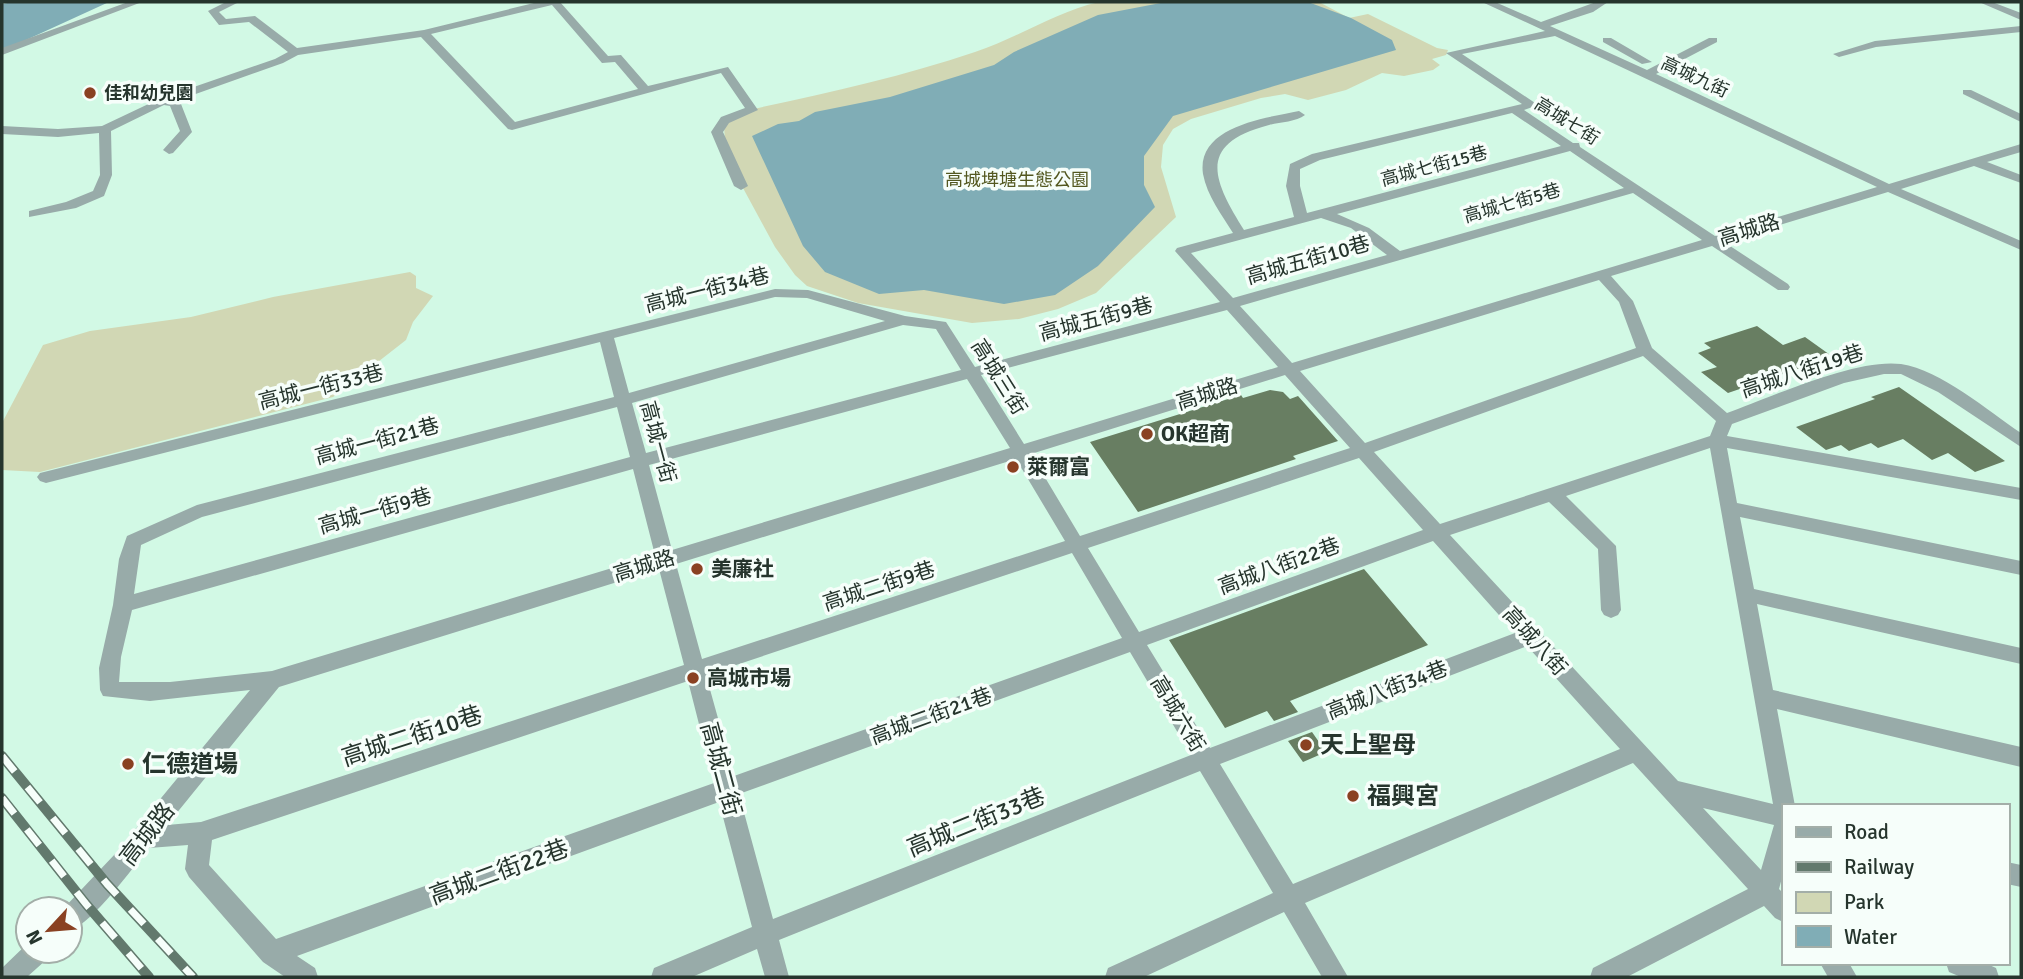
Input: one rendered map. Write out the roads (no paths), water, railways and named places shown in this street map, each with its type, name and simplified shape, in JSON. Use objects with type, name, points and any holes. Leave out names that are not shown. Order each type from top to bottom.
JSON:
[{"type":"street","points":[[2,52],[136,2]]},
{"type":"street","points":[[234,2],[213,11],[223,23],[251,18],[295,52]]},
{"type":"street","points":[[2,130],[58,133],[105,129],[163,101],[279,61],[295,52],[424,33],[552,2],[606,61],[617,57],[645,90]]},
{"type":"street","name":"高城九街","points":[[1487,2],[1651,73],[1885,188],[2021,246]]},
{"type":"street","points":[[1542,25],[1589,10],[1603,2]]},
{"type":"street","points":[[1984,2],[2021,17]]},
{"type":"street","points":[[1839,54],[1875,44],[2021,29]]},
{"type":"street","name":"高城七街","points":[[1514,109],[1532,105],[1452,53],[1558,32]]},
{"type":"street","points":[[424,33],[512,126],[724,69],[752,110],[725,120],[717,132],[741,186]]},
{"type":"street","points":[[1607,40],[1651,73],[1713,40]]},
{"type":"street","points":[[1967,92],[2021,118]]},
{"type":"street","points":[[163,101],[175,104],[186,132],[169,150]]},
{"type":"street","points":[[1302,220],[1293,186],[1294,167],[1316,157],[1514,109]]},
{"type":"street","name":"高城七街","points":[[1514,109],[1575,146],[1783,287]]},
{"type":"street","points":[[1241,236],[1215,192],[1209,159],[1217,143],[1245,128],[1299,115]]},
{"type":"street","points":[[34,214],[71,205],[99,193],[106,175],[105,129]]},
{"type":"street","name":"高城七街15巷","points":[[1182,251],[1575,146]]},
{"type":"street","name":"高城路","points":[[123,605],[107,672],[110,690],[128,693],[238,680],[272,680],[2021,148]]},
{"type":"street","points":[[1976,163],[2021,179]]},
{"type":"street","name":"高城七街5巷","points":[[1398,256],[1637,188]]},
{"type":"street","points":[[1323,214],[1346,219],[1366,230],[1398,256]]},
{"type":"street","name":"高城八街","points":[[1182,251],[1636,752],[1778,900]]},
{"type":"street","name":"高城五街10巷","points":[[1230,304],[1398,256]]},
{"type":"street","points":[[1602,275],[1626,301],[1645,351],[1725,419]]},
{"type":"street","name":"高城一街34巷","points":[[606,337],[775,293],[808,294],[904,321],[941,325]]},
{"type":"street","name":"高城五街9巷","points":[[639,461],[972,375],[1230,304]]},
{"type":"street","name":"高城一街21巷","points":[[123,605],[125,564],[133,541],[197,512],[622,400],[904,321]]},
{"type":"street","name":"高城三街","points":[[941,325],[1020,451]]},
{"type":"street","name":"高城一街","points":[[606,337],[666,560]]},
{"type":"street","name":"高城一街33巷","points":[[46,477],[606,337]]},
{"type":"street","name":"高城二街9巷","points":[[695,671],[1363,450],[1645,351]]},
{"type":"street","name":"高城八街19巷","points":[[1717,440],[1725,419],[1871,370],[1901,369],[1921,375],[2021,441]]},
{"type":"street","points":[[1717,440],[1784,804]]},
{"type":"street","points":[[1438,532],[1717,440],[2021,494]]},
{"type":"street","name":"高城六街","points":[[1020,451],[1336,977]]},
{"type":"street","name":"高城一街9巷","points":[[123,605],[639,461]]},
{"type":"street","points":[[1552,494],[1607,545],[1611,610]]},
{"type":"street","points":[[1728,508],[2021,568]]},
{"type":"street","name":"高城八街22巷","points":[[1136,643],[1438,532]]},
{"type":"street","name":"高城二街","points":[[666,560],[777,977]]},
{"type":"street","points":[[1744,594],[2021,656]]},
{"type":"street","name":"高城八街34巷","points":[[1206,759],[1530,636]]},
{"type":"street","name":"高城二街21巷","points":[[727,790],[1136,643]]},
{"type":"street","name":"高城二街10巷","points":[[143,838],[201,833],[695,671]]},
{"type":"street","name":"高城路","points":[[84,906],[107,884],[242,713],[272,680]]},
{"type":"street","points":[[1764,697],[2021,757]]},
{"type":"street","points":[[1116,977],[1288,898],[1636,752]]},
{"type":"street","name":"高城二街33巷","points":[[663,977],[766,933],[1206,759]]},
{"type":"street","name":"高城二街22巷","points":[[272,953],[727,790]]},
{"type":"street","points":[[1673,790],[1782,817]]},
{"type":"street","points":[[201,833],[197,869],[272,953],[306,977]]},
{"type":"street","points":[[1602,977],[1778,900],[1782,845]]},
{"type":"street","points":[[1962,965],[1987,977]]},
{"type":"water","points":[[109,2],[2,51],[2,4]]},
{"type":"water","name":"高城埤塘生態公園","points":[[1166,2],[1308,2],[1351,18],[1392,40],[1396,50],[1173,116],[1144,156],[1144,185],[1155,207],[1098,266],[1055,295],[1004,304],[924,290],[879,294],[825,272],[803,246],[752,136],[778,124],[799,121],[815,112],[890,97],[994,65],[1014,52],[1098,15]]},
{"type":"railway","points":[[2,756],[107,884],[193,977]]},
{"type":"railway","points":[[2,798],[86,904],[149,977]]},
{"type":"place","name":"佳和幼兒園","points":[[90,93]]},
{"type":"place","name":"OK超商","points":[[1147,434]]},
{"type":"place","name":"萊爾富","points":[[1013,467]]},
{"type":"place","name":"美廉社","points":[[697,569]]},
{"type":"place","name":"高城市場","points":[[693,678]]},
{"type":"place","name":"天上聖母","points":[[1306,745]]},
{"type":"place","name":"仁德道場","points":[[128,764]]},
{"type":"place","name":"福興宮","points":[[1353,796]]}]
